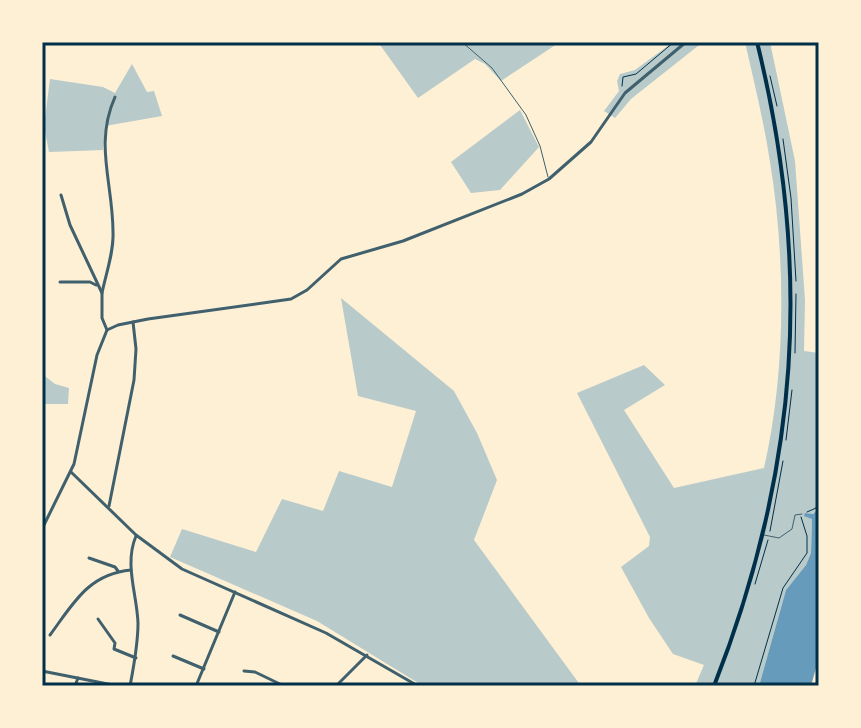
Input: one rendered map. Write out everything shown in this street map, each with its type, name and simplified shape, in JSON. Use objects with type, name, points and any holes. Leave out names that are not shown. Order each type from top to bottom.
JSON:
[{"type":"main road","points":[[714,686],[766,536],[782,438],[790,358],[790,231],[783,167],[757,42]]},
{"type":"street","points":[[42,529],[71,472],[79,447],[94,364],[107,330],[133,322],[291,299],[307,290],[327,269],[345,257],[410,239],[522,194],[549,179],[591,142],[625,93],[686,42]]},
{"type":"street","points":[[107,330],[103,324],[102,293],[113,231],[103,136],[115,97]]},
{"type":"street","points":[[61,195],[70,225],[102,293]]},
{"type":"street","points":[[60,282],[90,282],[99,287]]},
{"type":"street","points":[[109,506],[134,380],[136,349],[133,322]]},
{"type":"street","points":[[71,472],[136,535],[182,569],[326,633],[418,686]]},
{"type":"street","points":[[130,686],[136,658],[138,623],[130,549],[136,535]]},
{"type":"street","points":[[89,558],[115,567],[118,571]]},
{"type":"street","points":[[50,635],[84,591],[108,573],[131,570]]},
{"type":"street","points":[[196,686],[235,592]]},
{"type":"street","points":[[180,615],[219,632]]},
{"type":"street","points":[[98,619],[115,643],[114,649],[136,658]]},
{"type":"street","points":[[336,686],[367,655]]},
{"type":"street","points":[[173,656],[204,669]]},
{"type":"street","points":[[42,671],[118,686]]},
{"type":"street","points":[[244,671],[255,672],[284,686]]},
{"type":"street","points":[[75,686],[78,678]]},
{"type":"lane","points":[[462,42],[492,68],[526,115],[540,146],[549,179]]},
{"type":"lane","points":[[766,536],[779,538],[792,529],[795,515],[802,514]]},
{"type":"path","points":[[625,93],[620,81],[623,77],[636,74],[674,42]]},
{"type":"path","points":[[769,71],[778,111]]},
{"type":"path","points":[[782,134],[794,231],[794,361]]},
{"type":"path","points":[[787,439],[792,391]]},
{"type":"path","points":[[755,582],[785,451]]},
{"type":"path","points":[[754,686],[783,588],[807,553],[802,514],[816,508],[819,502]]},
{"type":"shaded area","points":[[378,42],[560,42],[501,81],[485,64],[475,59],[418,98]]},
{"type":"shaded area","points":[[673,42],[703,42],[631,99],[615,118],[604,111],[619,91],[617,81],[620,74],[635,70]]},
{"type":"shaded area","points":[[745,42],[770,42],[795,161],[805,300],[804,351],[819,353],[819,507],[812,514],[805,513],[812,518],[811,553],[806,565],[786,590],[759,686],[695,686],[704,665],[673,654],[621,567],[649,546],[650,537],[577,393],[644,365],[665,385],[624,410],[674,488],[764,468],[780,355],[781,276],[770,162]]},
{"type":"shaded area","points":[[132,64],[147,92],[154,91],[162,116],[105,126],[103,150],[49,152],[44,126],[50,79],[103,87],[115,93]]},
{"type":"shaded area","points":[[520,110],[539,147],[500,190],[471,193],[451,162]]},
{"type":"shaded area","points":[[341,298],[454,391],[477,433],[497,480],[474,540],[581,686],[423,686],[317,621],[170,557],[182,529],[256,552],[282,499],[323,511],[339,471],[392,487],[416,411],[358,396]]},
{"type":"shaded area","points":[[42,374],[55,384],[69,388],[68,404],[42,404]]},
{"type":"water","points":[[819,507],[819,657],[811,686],[759,686],[786,590],[806,565],[811,553],[812,519],[804,516],[805,513],[813,514]]}]
